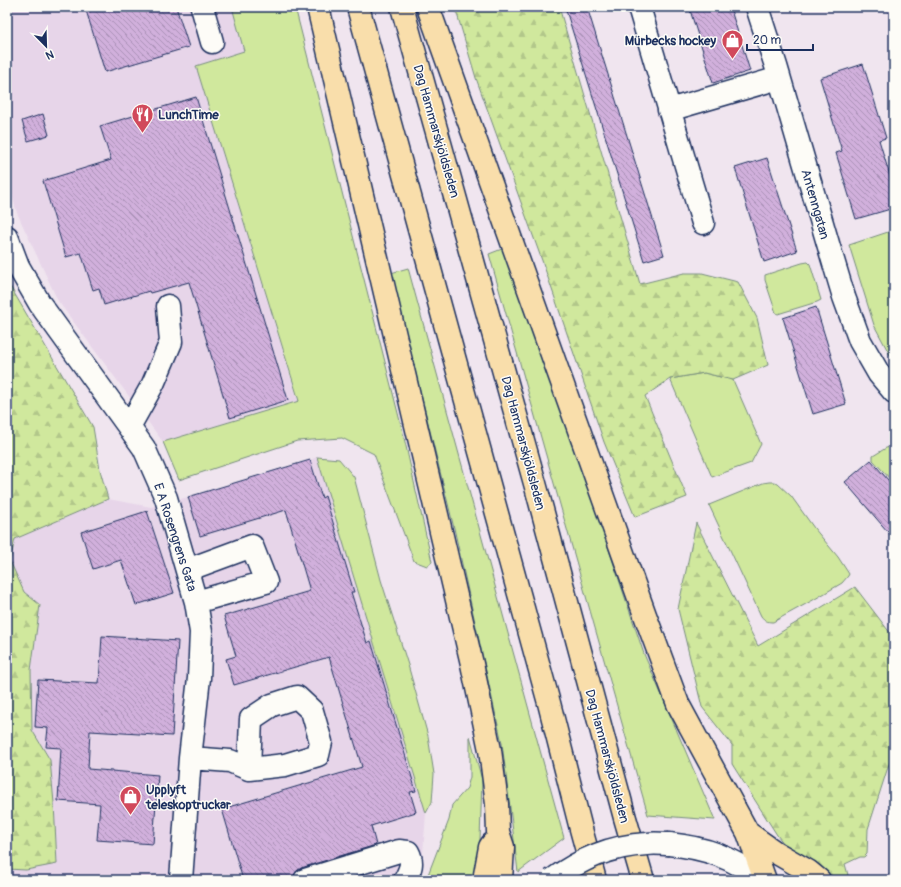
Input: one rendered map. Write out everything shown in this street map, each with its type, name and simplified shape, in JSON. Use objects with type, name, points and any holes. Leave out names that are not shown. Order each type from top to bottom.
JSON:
[{"type":"main road","points":[[318,7],[472,664],[490,750],[497,804],[498,832],[503,847],[501,880]]},
{"type":"main road","points":[[358,7],[549,702],[595,880]]},
{"type":"main road","name":"Dag Hammarskjöldsleden","points":[[402,7],[536,487],[643,880]]},
{"type":"main road","points":[[428,7],[678,704],[748,833],[764,880]]},
{"type":"main road","points":[[484,880],[490,846],[498,832]]},
{"type":"main road","points":[[748,833],[775,852],[808,871],[819,880]]},
{"type":"street","points":[[202,7],[212,42]]},
{"type":"street","points":[[639,7],[703,222]]},
{"type":"street","name":"Antenngatan","points":[[757,7],[844,297],[860,340],[879,374],[894,392]]},
{"type":"street","points":[[669,110],[779,78]]},
{"type":"street","name":"E A Rosengrens Gata","points":[[7,237],[18,266],[40,304],[144,448],[166,498],[196,602],[201,632],[199,678],[190,758],[181,880]]},
{"type":"street","points":[[129,427],[153,384],[171,342],[168,306]]},
{"type":"street","points":[[187,570],[252,546],[266,582],[196,602]]},
{"type":"street","points":[[190,758],[230,761],[249,769]]},
{"type":"street","points":[[552,880],[587,858],[627,846],[648,843],[690,846],[710,851],[736,862],[764,880]]},
{"type":"street","points":[[305,880],[399,851],[408,852],[411,858],[411,868],[406,880]]},
{"type":"shaded area","points":[[7,7],[232,7],[244,51],[196,66],[298,401],[163,442],[58,301],[17,213],[9,184],[7,185]]},
{"type":"shaded area","points":[[317,457],[426,813],[421,880],[7,880],[7,869],[26,870],[57,863],[50,760],[32,730],[31,670],[40,605],[24,592],[10,561],[15,539],[108,499],[151,507]]},
{"type":"green space","points":[[232,7],[295,7],[403,433],[432,562],[427,566],[414,561],[374,454],[342,438],[297,441],[179,480],[163,442],[299,401],[196,66],[244,51]]},
{"type":"green space","points":[[455,7],[559,7],[640,284],[684,273],[702,273],[738,282],[757,318],[768,365],[733,380],[704,373],[670,379],[645,396],[687,497],[635,517],[604,442],[544,266],[476,78]]},
{"type":"green space","points":[[894,230],[894,360],[874,325],[849,245]]},
{"type":"green space","points":[[507,247],[644,654],[715,820],[648,815],[489,254]]},
{"type":"green space","points":[[808,262],[810,264],[821,300],[778,314],[776,313],[765,280],[765,275]]},
{"type":"green space","points":[[408,268],[564,838],[518,872],[502,743],[454,528],[391,273]]},
{"type":"green space","points":[[7,281],[93,427],[100,470],[108,499],[15,539],[10,561],[24,592],[40,605],[31,670],[32,730],[50,760],[54,803],[57,864],[26,870],[7,869]]},
{"type":"green space","points":[[704,373],[733,380],[761,444],[751,463],[712,477],[670,379]]},
{"type":"green space","points":[[890,447],[894,453],[894,472],[891,480],[873,460],[873,456]]},
{"type":"green space","points":[[317,457],[339,459],[354,477],[381,580],[408,665],[428,736],[434,774],[432,802],[426,813]]},
{"type":"green space","points":[[769,482],[778,484],[791,496],[814,528],[838,557],[849,574],[842,583],[773,622],[766,621],[761,616],[709,505],[763,483]]},
{"type":"green space","points":[[696,523],[758,646],[855,587],[894,638],[894,756],[889,764],[868,829],[867,854],[864,857],[860,857],[845,864],[848,875],[845,880],[824,875],[800,864],[777,835],[732,764],[732,745],[702,707],[678,609]]},
{"type":"green space","points":[[470,736],[482,780],[480,840],[473,880],[426,880],[449,820],[452,805],[467,788],[470,777]]},
{"type":"building","points":[[85,7],[176,7],[189,47],[105,72]]},
{"type":"building","points":[[565,7],[587,7],[664,255],[644,261]]},
{"type":"building","points":[[689,7],[730,7],[750,71],[713,83]]},
{"type":"building","points":[[863,64],[886,138],[879,140],[894,189],[894,208],[856,219],[836,153],[842,151],[820,78]]},
{"type":"building","points":[[196,97],[288,400],[230,418],[189,282],[150,293],[149,291],[104,305],[99,288],[93,290],[81,253],[66,257],[43,181],[111,160],[100,126]]},
{"type":"building","points":[[43,114],[49,135],[28,141],[22,121]]},
{"type":"building","points":[[767,158],[797,251],[764,262],[735,168]]},
{"type":"building","points":[[816,307],[846,404],[813,414],[783,318]]},
{"type":"building","points":[[310,460],[322,498],[325,496],[354,592],[351,592],[367,643],[371,641],[416,791],[410,792],[416,812],[371,826],[376,845],[301,868],[296,872],[293,880],[243,880],[222,809],[362,767],[329,657],[234,685],[226,659],[236,656],[224,616],[310,591],[286,510],[200,536],[188,497]]},
{"type":"building","points":[[871,460],[894,487],[894,539],[845,482]]},
{"type":"building","points":[[147,511],[174,593],[136,605],[121,560],[93,569],[81,532]]},
{"type":"building","points":[[102,636],[178,641],[172,736],[90,731],[88,769],[158,775],[153,844],[97,840],[100,804],[58,801],[61,748],[46,747],[48,728],[35,727],[38,680],[99,683]]},
{"type":"place","name":"Mürbecks hockey","points":[[732,60]]},
{"type":"place","name":"LunchTime","points":[[143,134]]},
{"type":"place","name":"Upplyft teleskoptruckar","points":[[130,816]]}]
